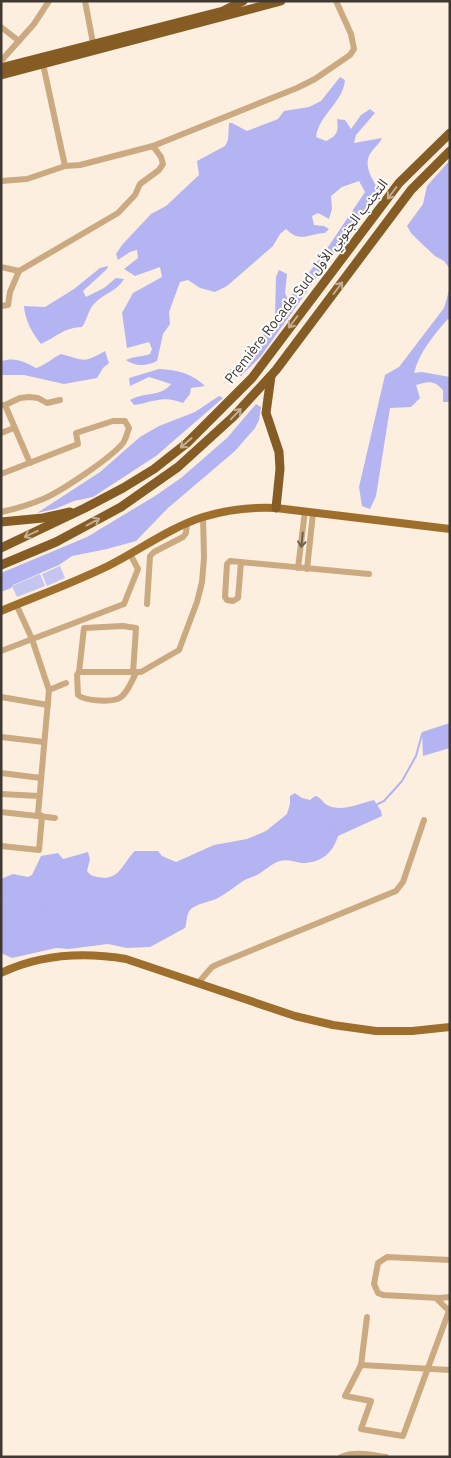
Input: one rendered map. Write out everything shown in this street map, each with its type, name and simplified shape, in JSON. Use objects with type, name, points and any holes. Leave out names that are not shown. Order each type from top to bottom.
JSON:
[{"type":"highway","points":[[220,12],[243,1]]},
{"type":"highway","points":[[1,68],[259,1]]},
{"type":"highway","points":[[1,75],[281,1]]},
{"type":"highway","points":[[407,174],[436,138],[450,125]]},
{"type":"highway","name":"Première Rocade Sud التجنب الجنوبي الأول","points":[[1,548],[85,508],[154,469],[174,454],[252,378],[407,174],[450,133]]},
{"type":"highway","name":"Première Rocade Sud التجنب الجنوبي الأول","points":[[1,565],[56,542],[121,507],[178,468],[233,417],[272,376],[411,190],[450,151]]},
{"type":"highway","points":[[272,376],[266,413],[280,452],[276,508]]},
{"type":"highway","points":[[248,400],[256,397],[267,407]]},
{"type":"highway","points":[[1,522],[43,518],[85,508]]},
{"type":"main road","points":[[1,611],[106,567],[203,517],[251,509],[276,508],[450,529]]},
{"type":"main road","points":[[1,973],[44,958],[100,955],[126,959],[295,1016],[333,1025],[376,1031],[412,1031],[450,1027]]},
{"type":"street","points":[[1,61],[19,41],[49,1]]},
{"type":"street","points":[[85,1],[93,43]]},
{"type":"street","points":[[1,181],[27,179],[65,166],[80,165],[153,146],[315,79],[350,55],[354,46],[336,1]]},
{"type":"street","points":[[1,27],[19,41]]},
{"type":"street","points":[[43,64],[65,166]]},
{"type":"street","points":[[1,306],[8,305],[10,292],[19,271],[118,213],[135,195],[140,184],[159,170],[163,164],[161,157],[153,146]]},
{"type":"street","points":[[1,267],[19,271]]},
{"type":"street","points":[[30,463],[3,405],[20,398],[30,397],[38,398],[47,403],[60,400]]},
{"type":"street","points":[[1,474],[78,444],[76,433],[113,421],[125,421],[129,428],[123,442],[101,462],[62,488],[46,498],[29,505],[1,512]]},
{"type":"street","points":[[1,433],[14,428]]},
{"type":"street","points":[[298,568],[309,512]]},
{"type":"street","points":[[307,569],[309,512]]},
{"type":"street","points":[[79,672],[135,673],[146,670],[179,650],[198,602],[202,582],[204,558],[203,517]]},
{"type":"street","points":[[147,604],[150,556],[183,536],[186,533],[187,524]]},
{"type":"street","points":[[1,651],[124,604],[138,569],[130,554]]},
{"type":"street","points":[[241,562],[238,598],[234,601],[227,600],[225,597],[227,564],[230,561],[241,562],[307,569],[369,574]]},
{"type":"street","points":[[16,604],[32,639],[50,690],[39,796],[38,814],[42,816]]},
{"type":"street","points":[[123,626],[136,628],[135,673],[122,697],[111,700],[86,700],[80,697],[77,689],[77,675],[79,672],[84,628],[123,626]]},
{"type":"street","points":[[50,690],[66,682]]},
{"type":"street","points":[[1,697],[48,705]]},
{"type":"street","points":[[1,737],[44,742]]},
{"type":"street","points":[[1,774],[41,778]]},
{"type":"street","points":[[1,794],[39,796]]},
{"type":"street","points":[[1,812],[55,818]]},
{"type":"street","points":[[1,846],[40,850],[42,816]]},
{"type":"street","points":[[198,983],[212,967],[218,964],[396,891],[403,882],[424,820]]},
{"type":"street","points":[[450,1260],[387,1257],[378,1263],[375,1287],[380,1294],[436,1298],[450,1297]]},
{"type":"street","points":[[367,1318],[361,1365],[345,1396],[371,1401],[361,1429],[403,1436],[449,1309],[436,1298]]},
{"type":"street","points":[[361,1365],[450,1370]]},
{"type":"street","points":[[341,1457],[348,1454],[386,1457]]},
{"type":"shaded area","points":[[340,77],[345,80],[343,88],[318,129],[316,137],[326,141],[333,137],[338,127],[337,119],[345,120],[351,129],[361,115],[370,109],[375,113],[356,135],[354,143],[382,138],[368,160],[369,170],[378,189],[377,193],[261,356],[241,376],[231,377],[229,371],[257,344],[275,317],[276,277],[279,270],[287,274],[285,293],[288,300],[326,250],[365,192],[359,181],[342,187],[331,196],[332,209],[329,219],[318,213],[312,216],[314,225],[324,226],[329,229],[325,233],[300,237],[286,229],[280,234],[273,246],[227,286],[215,292],[200,288],[188,280],[180,282],[169,312],[170,324],[163,334],[157,361],[141,365],[133,364],[126,360],[150,354],[152,349],[149,342],[127,348],[122,313],[133,293],[162,277],[160,267],[135,276],[124,269],[138,258],[137,250],[118,260],[116,254],[122,245],[151,214],[166,206],[199,175],[197,161],[225,146],[228,140],[229,123],[247,131],[278,119],[284,111],[309,107],[321,101]]},
{"type":"shaded area","points":[[450,160],[450,269],[444,261],[435,256],[411,233],[407,226],[423,204],[427,186]]},
{"type":"shaded area","points":[[108,266],[83,291],[86,297],[104,288],[116,278],[124,279],[121,283],[93,305],[82,327],[66,331],[41,344],[30,326],[24,306],[45,307],[74,289],[100,268]]},
{"type":"shaded area","points":[[450,287],[450,320],[448,319],[437,331],[428,344],[419,358],[414,373],[422,372],[450,377],[450,402],[443,402],[443,390],[437,384],[428,382],[416,385],[420,398],[411,407],[390,408],[376,496],[370,509],[362,506],[359,487],[385,375],[399,367],[444,308]]},
{"type":"shaded area","points":[[105,351],[109,363],[103,368],[97,378],[64,384],[24,375],[1,375],[1,361],[19,360],[36,368],[61,354],[83,360],[92,358]]},
{"type":"shaded area","points":[[159,369],[184,373],[195,378],[205,386],[191,388],[190,394],[183,403],[164,399],[134,405],[130,400],[158,393],[171,384],[149,377],[130,386],[129,378]]},
{"type":"shaded area","points":[[219,396],[223,398],[156,456],[93,497],[37,513],[100,472],[140,437],[159,426],[195,412]]},
{"type":"shaded area","points":[[256,404],[261,407],[259,420],[255,428],[235,451],[168,508],[136,541],[72,556],[59,565],[1,592],[1,573],[87,537],[155,496],[181,478],[227,438]]},
{"type":"shaded area","points":[[60,566],[65,578],[47,586],[42,574]]},
{"type":"shaded area","points":[[40,574],[45,586],[17,597],[12,586]]},
{"type":"shaded area","points":[[450,723],[450,748],[423,756],[422,732]]},
{"type":"shaded area","points":[[295,793],[302,798],[310,800],[315,796],[327,805],[339,808],[351,807],[374,800],[382,816],[338,836],[333,847],[320,859],[309,863],[286,860],[276,862],[218,898],[195,906],[189,912],[185,928],[150,947],[127,948],[108,944],[69,949],[56,948],[12,958],[1,953],[1,879],[13,874],[28,877],[32,875],[41,856],[58,853],[63,859],[88,852],[90,859],[87,871],[92,876],[105,878],[116,874],[135,851],[158,851],[162,856],[176,862],[214,845],[247,839],[266,831],[287,814],[290,796]]},
{"type":"waterway","points":[[1,904],[88,915],[105,911],[131,896],[159,889],[180,876],[196,876],[210,867],[229,868],[270,857],[292,835],[309,827],[321,832],[384,801],[402,781],[416,756],[422,734],[440,730],[446,735],[450,735]]}]
